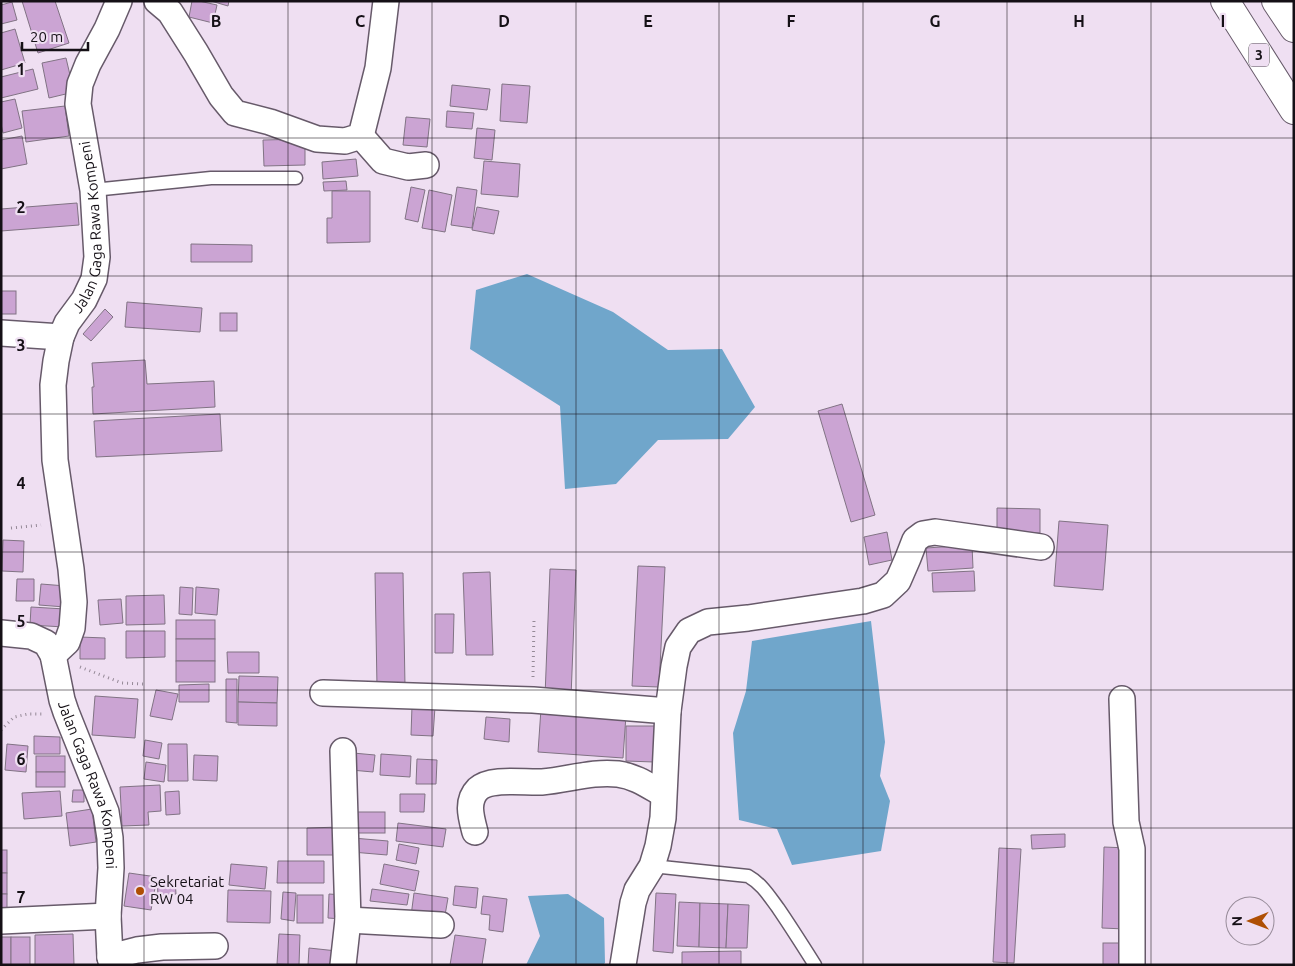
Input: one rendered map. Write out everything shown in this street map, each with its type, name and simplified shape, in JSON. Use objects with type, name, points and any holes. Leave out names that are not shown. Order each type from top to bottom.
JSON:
[{"type":"highway","name":"3","points":[[1225,1],[1294,110]]},
{"type":"highway","points":[[1276,1],[1294,28]]},
{"type":"street","name":"Jalan Gaga Rawa Kompeni","points":[[111,961],[108,916],[111,868],[110,838],[106,812],[66,712],[55,662],[67,642],[72,628],[74,602],[71,568],[55,460],[54,385],[61,336],[67,323],[84,300],[94,279],[97,257],[93,190],[78,104],[80,84],[119,1]]},
{"type":"street","points":[[157,1],[170,12],[221,96],[235,113],[270,122],[317,139],[345,141],[361,136]]},
{"type":"street","points":[[361,136],[378,68],[386,1]]},
{"type":"street","points":[[361,136],[383,161],[408,167],[426,165]]},
{"type":"street","points":[[1,333],[61,336]]},
{"type":"street","points":[[623,965],[632,903],[637,890],[652,866],[658,846],[663,818],[668,711],[678,647],[689,631],[708,622],[863,601],[883,594],[898,581],[915,540],[923,534],[935,532],[1041,547]]},
{"type":"street","points":[[1,633],[31,636],[46,643],[55,662]]},
{"type":"street","points":[[323,693],[533,700],[668,711]]},
{"type":"street","points":[[1122,699],[1126,822],[1132,849],[1132,965]]},
{"type":"street","points":[[343,751],[348,920],[343,965]]},
{"type":"street","points":[[475,832],[470,811],[472,798],[479,788],[493,782],[543,782],[600,773],[620,774],[640,780],[663,794]]},
{"type":"street","points":[[1,921],[108,916]]},
{"type":"street","points":[[348,920],[441,925]]},
{"type":"street","points":[[111,961],[137,950],[162,946],[215,946]]},
{"type":"lane","points":[[93,190],[211,178],[296,178]]},
{"type":"lane","points":[[652,866],[748,876],[756,880],[791,927],[815,965]]},
{"type":"path","points":[[11,528],[64,523]]},
{"type":"path","points":[[533,700],[534,620]]},
{"type":"path","points":[[55,662],[81,667],[122,683],[143,684]]},
{"type":"path","points":[[1,730],[14,717],[28,714],[66,712]]},
{"type":"water","points":[[527,274],[613,312],[668,350],[722,349],[755,407],[728,439],[658,440],[616,484],[565,489],[560,406],[470,349],[476,290]]},
{"type":"water","points":[[871,621],[885,742],[880,776],[890,801],[881,851],[792,865],[777,829],[739,820],[733,733],[746,691],[752,641]]},
{"type":"water","points":[[568,894],[604,918],[605,963],[603,965],[526,965],[540,936],[528,896]]},
{"type":"building","points":[[22,1],[55,1],[69,43],[38,53]]},
{"type":"building","points":[[192,1],[217,5],[213,23],[189,17]]},
{"type":"building","points":[[211,1],[229,1],[228,6]]},
{"type":"building","points":[[12,2],[17,20],[1,24],[1,5]]},
{"type":"building","points":[[15,29],[25,63],[1,70],[1,33]]},
{"type":"building","points":[[66,58],[74,92],[49,98],[42,63]]},
{"type":"building","points":[[33,69],[38,89],[1,98],[1,77]]},
{"type":"building","points":[[502,84],[530,86],[527,123],[500,121]]},
{"type":"building","points":[[452,85],[490,89],[487,110],[450,106]]},
{"type":"building","points":[[15,99],[22,128],[3,133],[1,102]]},
{"type":"building","points":[[65,106],[69,136],[26,142],[22,111]]},
{"type":"building","points":[[447,111],[474,113],[472,129],[446,127]]},
{"type":"building","points":[[406,117],[430,119],[427,147],[403,145]]},
{"type":"building","points":[[477,128],[495,130],[492,160],[474,158]]},
{"type":"building","points":[[22,136],[27,164],[1,169],[1,140]]},
{"type":"building","points":[[305,139],[305,165],[264,166],[263,140]]},
{"type":"building","points":[[356,159],[358,176],[323,179],[322,162]]},
{"type":"building","points":[[484,161],[520,164],[518,197],[481,194]]},
{"type":"building","points":[[346,181],[347,190],[324,191],[323,182]]},
{"type":"building","points":[[411,187],[425,190],[418,222],[405,219]]},
{"type":"building","points":[[457,187],[477,190],[472,228],[451,225]]},
{"type":"building","points":[[429,190],[452,195],[445,232],[422,228]]},
{"type":"building","points":[[332,191],[370,191],[370,242],[327,243],[327,218],[332,218]]},
{"type":"building","points":[[77,203],[79,225],[1,231],[1,209]]},
{"type":"building","points":[[477,207],[499,211],[494,234],[472,230]]},
{"type":"building","points":[[191,244],[252,245],[252,262],[191,262]]},
{"type":"building","points":[[1,291],[16,291],[16,314],[1,314]]},
{"type":"building","points":[[127,302],[202,308],[200,332],[125,327]]},
{"type":"building","points":[[105,309],[113,317],[91,341],[83,334]]},
{"type":"building","points":[[220,313],[237,313],[237,331],[220,331]]},
{"type":"building","points":[[145,360],[147,384],[214,381],[215,407],[93,414],[92,387],[94,387],[92,363]]},
{"type":"building","points":[[842,404],[875,515],[851,522],[818,411]]},
{"type":"building","points":[[220,414],[222,451],[96,457],[94,421]]},
{"type":"building","points":[[997,508],[1040,509],[1040,533],[997,532]]},
{"type":"building","points":[[1059,521],[1108,525],[1103,590],[1054,586]]},
{"type":"building","points":[[887,532],[892,560],[869,565],[864,537]]},
{"type":"building","points":[[3,540],[24,541],[23,572],[2,571]]},
{"type":"building","points":[[972,545],[973,568],[928,571],[926,548]]},
{"type":"building","points":[[638,566],[665,567],[659,687],[632,686]]},
{"type":"building","points":[[550,569],[576,570],[571,697],[545,696]]},
{"type":"building","points":[[974,571],[975,591],[933,592],[932,573]]},
{"type":"building","points":[[490,572],[493,655],[466,655],[463,573]]},
{"type":"building","points":[[375,573],[403,573],[405,686],[377,687]]},
{"type":"building","points":[[17,579],[34,579],[34,601],[16,601]]},
{"type":"building","points":[[41,584],[66,586],[65,607],[39,605]]},
{"type":"building","points":[[180,587],[193,588],[192,615],[179,614]]},
{"type":"building","points":[[196,587],[219,589],[217,615],[195,613]]},
{"type":"building","points":[[164,595],[165,624],[126,625],[126,596]]},
{"type":"building","points":[[121,599],[123,623],[100,625],[98,600]]},
{"type":"building","points":[[31,607],[65,609],[64,627],[30,625]]},
{"type":"building","points":[[435,614],[454,614],[453,653],[435,653]]},
{"type":"building","points":[[176,620],[215,620],[215,639],[176,639]]},
{"type":"building","points":[[126,631],[165,631],[165,657],[126,658]]},
{"type":"building","points":[[80,637],[105,638],[105,659],[80,659]]},
{"type":"building","points":[[176,639],[215,639],[215,661],[176,661]]},
{"type":"building","points":[[227,652],[259,652],[259,673],[228,673]]},
{"type":"building","points":[[176,661],[215,661],[215,682],[176,682]]},
{"type":"building","points":[[239,676],[278,677],[277,703],[238,702]]},
{"type":"building","points":[[226,679],[237,679],[237,723],[226,722]]},
{"type":"building","points":[[209,684],[209,702],[179,702],[179,685]]},
{"type":"building","points":[[156,690],[178,694],[172,720],[150,716]]},
{"type":"building","points":[[95,696],[138,699],[135,738],[92,735]]},
{"type":"building","points":[[238,702],[277,703],[277,726],[238,725]]},
{"type":"building","points":[[412,706],[435,707],[433,736],[411,735]]},
{"type":"building","points":[[541,709],[626,715],[623,758],[538,752]]},
{"type":"building","points":[[486,717],[510,719],[509,742],[484,739]]},
{"type":"building","points":[[626,726],[655,726],[654,762],[626,761]]},
{"type":"building","points":[[34,736],[60,737],[60,754],[34,754]]},
{"type":"building","points":[[145,740],[162,743],[159,759],[143,756]]},
{"type":"building","points":[[7,744],[28,746],[26,772],[5,770]]},
{"type":"building","points":[[168,744],[187,744],[188,781],[168,781]]},
{"type":"building","points":[[353,753],[375,755],[373,772],[351,770]]},
{"type":"building","points":[[381,754],[411,756],[410,777],[380,775]]},
{"type":"building","points":[[194,755],[218,756],[217,781],[193,780]]},
{"type":"building","points":[[36,756],[65,756],[65,772],[36,772]]},
{"type":"building","points":[[417,759],[437,760],[436,784],[416,784]]},
{"type":"building","points":[[146,762],[166,765],[164,782],[144,779]]},
{"type":"building","points":[[36,772],[65,772],[65,787],[36,787]]},
{"type":"building","points":[[160,785],[161,811],[148,812],[149,825],[122,826],[120,787]]},
{"type":"building","points":[[73,790],[84,790],[84,802],[72,802]]},
{"type":"building","points":[[60,791],[62,816],[24,819],[22,793]]},
{"type":"building","points":[[179,791],[180,814],[166,815],[165,792]]},
{"type":"building","points":[[400,794],[425,794],[424,812],[400,812]]},
{"type":"building","points":[[92,809],[96,842],[70,846],[66,813]]},
{"type":"building","points":[[350,812],[385,812],[385,833],[350,833]]},
{"type":"building","points":[[398,823],[446,829],[443,847],[396,841]]},
{"type":"building","points":[[341,827],[341,855],[307,855],[307,828]]},
{"type":"building","points":[[1065,834],[1065,847],[1032,849],[1031,835]]},
{"type":"building","points":[[353,838],[388,841],[387,855],[352,852]]},
{"type":"building","points":[[399,844],[419,848],[416,864],[396,860]]},
{"type":"building","points":[[1104,847],[1128,848],[1125,929],[1102,928]]},
{"type":"building","points":[[999,848],[1021,849],[1014,963],[993,962]]},
{"type":"building","points":[[1,850],[7,850],[7,873],[1,873]]},
{"type":"building","points":[[278,861],[324,861],[324,883],[277,883]]},
{"type":"building","points":[[231,864],[267,867],[265,889],[229,885]]},
{"type":"building","points":[[384,864],[419,871],[415,891],[380,884]]},
{"type":"building","points":[[1,873],[7,873],[7,894],[1,894]]},
{"type":"building","name":"Sekretariat RW 04","points":[[129,873],[157,877],[151,910],[124,906]]},
{"type":"building","points":[[157,879],[175,879],[176,894],[158,895]]},
{"type":"building","points":[[455,886],[478,888],[476,908],[453,905]]},
{"type":"building","points":[[372,889],[409,894],[407,905],[370,901]]},
{"type":"building","points":[[228,890],[271,891],[270,923],[227,922]]},
{"type":"building","points":[[283,892],[296,893],[294,921],[281,919]]},
{"type":"building","points":[[414,893],[448,898],[444,921],[411,916]]},
{"type":"building","points":[[656,893],[676,894],[673,953],[653,951]]},
{"type":"building","points":[[1,894],[7,894],[7,915],[1,915]]},
{"type":"building","points":[[329,894],[344,895],[342,919],[328,918]]},
{"type":"building","points":[[297,895],[323,895],[323,923],[297,923]]},
{"type":"building","points":[[483,896],[507,899],[503,932],[489,930],[490,915],[481,914]]},
{"type":"building","points":[[679,902],[700,903],[699,947],[677,946]]},
{"type":"building","points":[[700,903],[728,904],[726,948],[699,947]]},
{"type":"building","points":[[728,904],[749,905],[747,948],[726,948]]},
{"type":"building","points":[[73,934],[74,965],[35,965],[35,935]]},
{"type":"building","points":[[279,934],[300,935],[299,965],[277,964]]},
{"type":"building","points":[[455,935],[486,939],[482,965],[450,965]]},
{"type":"building","points":[[1,937],[11,937],[11,965],[1,965]]},
{"type":"building","points":[[11,937],[30,937],[30,965],[11,965]]},
{"type":"building","points":[[1103,943],[1125,943],[1125,965],[1103,965]]},
{"type":"building","points":[[309,948],[337,951],[336,965],[308,965]]},
{"type":"building","points":[[741,951],[741,965],[682,965],[682,952]]},
{"type":"place","name":"Sekretariat RW 04","points":[[140,891]]}]
